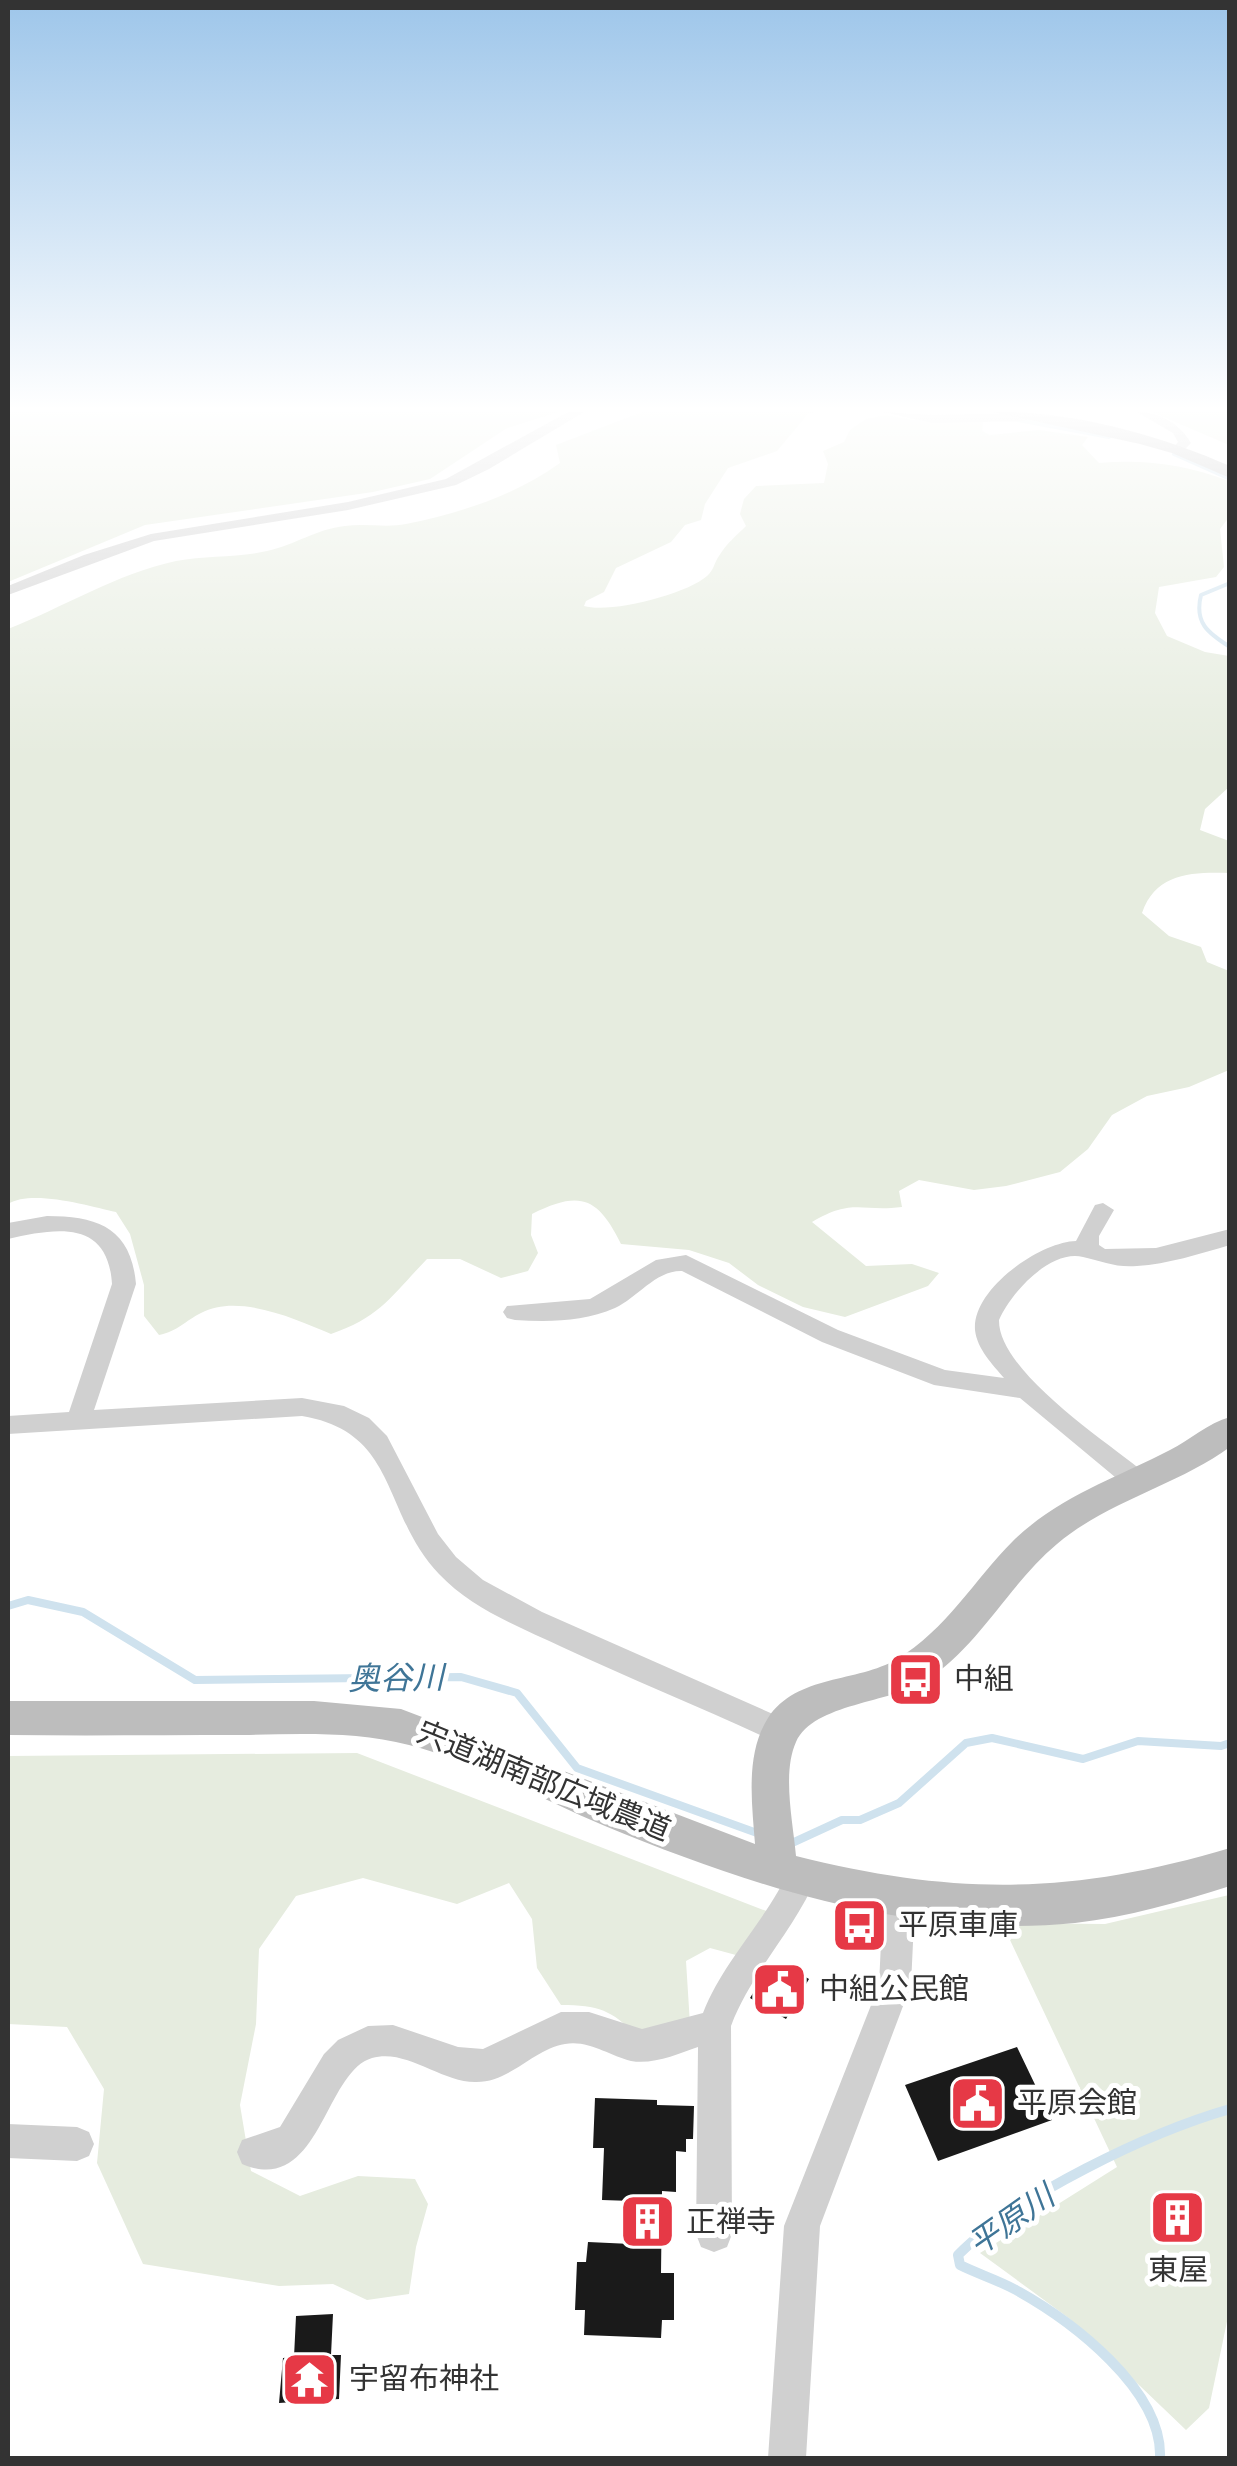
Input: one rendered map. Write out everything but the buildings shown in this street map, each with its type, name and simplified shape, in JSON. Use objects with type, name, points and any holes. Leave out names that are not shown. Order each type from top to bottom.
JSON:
[{"type":"main road","points":[[789,1872],[774,1773],[781,1732],[795,1714],[815,1702],[868,1688],[910,1671],[934,1651],[1043,1535],[1096,1499],[1203,1448],[1228,1431]]},
{"type":"main road","name":"宍道湖南部広域農道","points":[[8,1718],[288,1718],[405,1726],[489,1756],[622,1815],[789,1872],[899,1900],[1024,1909],[1089,1903],[1145,1894],[1230,1867]]},
{"type":"street","points":[[8,591],[82,558],[153,538],[215,527]]},
{"type":"street","points":[[1086,1249],[1088,1236],[1103,1210]]},
{"type":"street","points":[[8,1231],[46,1223],[71,1225],[106,1236],[121,1255],[124,1284],[89,1381],[80,1421]]},
{"type":"street","points":[[1136,1480],[1026,1390],[1016,1371],[993,1348],[986,1329],[990,1310],[1004,1290],[1046,1257],[1062,1250],[1086,1249],[1103,1258],[1127,1259],[1230,1237]]},
{"type":"street","points":[[515,1312],[560,1314],[607,1302],[673,1260],[830,1336],[943,1379],[1026,1390]]},
{"type":"street","points":[[8,1424],[302,1407],[352,1416],[379,1444],[421,1529],[441,1560],[464,1582],[494,1602],[574,1640],[781,1732]]},
{"type":"street","points":[[714,2234],[715,2026],[722,2003],[795,1898],[789,1872]]},
{"type":"street","points":[[787,2458],[802,2226],[894,1986],[899,1900]]},
{"type":"street","points":[[254,2152],[279,2149],[297,2134],[339,2060],[370,2041],[391,2042],[471,2066],[493,2064],[542,2034],[566,2026],[588,2027],[637,2046],[715,2026]]},
{"type":"street","points":[[8,2141],[77,2144]]},
{"type":"shaded area","points":[[8,527],[140,527],[8,582]]},
{"type":"shaded area","points":[[683,527],[671,542],[616,568],[604,592],[584,606],[596,608],[666,596],[697,583],[709,574],[725,548],[745,527],[1221,527],[1224,567],[1216,577],[1159,587],[1155,613],[1167,636],[1205,652],[1229,656],[1229,787],[1205,809],[1200,830],[1229,841],[1229,873],[1176,878],[1156,890],[1142,913],[1169,936],[1201,947],[1207,962],[1229,971],[1229,1070],[1189,1087],[1147,1096],[1112,1115],[1088,1149],[1060,1172],[974,1190],[919,1180],[899,1191],[902,1207],[847,1208],[812,1222],[866,1266],[912,1264],[939,1273],[928,1286],[845,1317],[803,1307],[758,1285],[729,1263],[689,1250],[621,1244],[604,1216],[586,1202],[575,1201],[532,1214],[531,1235],[538,1253],[528,1271],[501,1278],[460,1259],[427,1259],[374,1312],[331,1334],[267,1310],[232,1306],[201,1313],[159,1335],[144,1316],[144,1285],[130,1234],[116,1212],[46,1198],[8,1204],[8,629],[111,582],[154,567],[187,559],[267,551],[334,528]]},
{"type":"shaded area","points":[[357,1753],[774,1914],[747,1958],[710,1948],[686,1961],[691,2040],[645,2046],[609,2013],[561,2005],[537,1968],[532,1919],[509,1883],[457,1904],[363,1878],[296,1896],[259,1949],[256,2024],[240,2105],[251,2171],[300,2196],[358,2176],[415,2179],[428,2204],[409,2294],[367,2300],[333,2284],[279,2286],[143,2264],[97,2163],[104,2089],[67,2027],[8,2024],[8,1756]]},
{"type":"shaded area","points":[[1229,1895],[1230,2307],[1209,2408],[1186,2430],[1070,2319],[980,2253],[1117,2167],[1002,1923],[1105,1924]]},
{"type":"waterway","points":[[1230,583],[1201,595],[1199,605],[1205,626],[1230,647]]},
{"type":"waterway","name":"奥谷川","points":[[8,1606],[28,1600],[83,1612],[195,1680],[461,1677],[517,1693],[577,1768],[757,1833]]},
{"type":"waterway","name":"奥谷川","points":[[792,1843],[842,1820],[860,1820],[899,1803],[966,1743],[992,1738],[1083,1759],[1138,1741],[1221,1746],[1230,1743]]},
{"type":"waterway","name":"平原川","points":[[1160,2458],[1157,2433],[1147,2407],[1110,2360],[1038,2303],[960,2265],[958,2255],[1014,2211],[1086,2168],[1162,2133],[1230,2109]]},
{"type":"place","name":"中組","points":[[915,1679]]},
{"type":"place","name":"平原車庫","points":[[859,1925]]},
{"type":"place","name":"中組公民館","points":[[780,1989]]},
{"type":"place","name":"平原会館","points":[[978,2103]]},
{"type":"place","name":"東屋","points":[[1178,2217]]},
{"type":"place","name":"正禅寺","points":[[647,2222]]},
{"type":"place","name":"宇留布神社","points":[[310,2379]]}]
